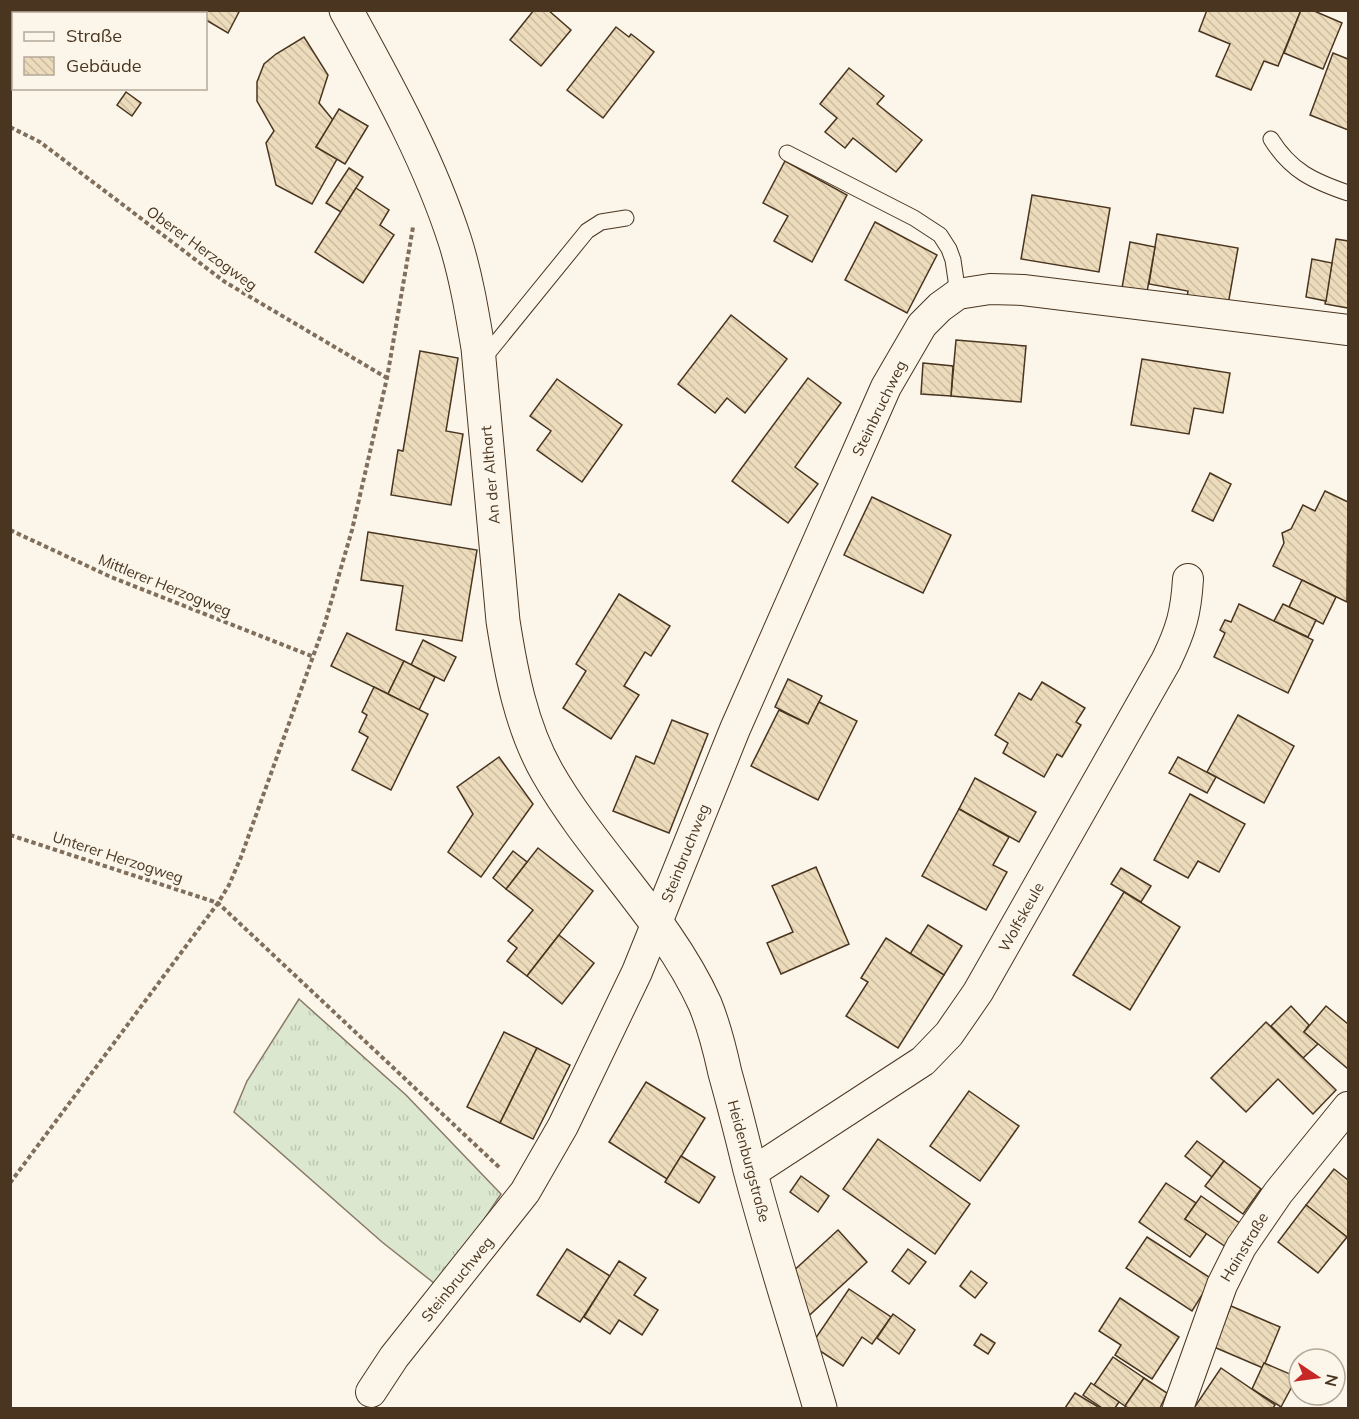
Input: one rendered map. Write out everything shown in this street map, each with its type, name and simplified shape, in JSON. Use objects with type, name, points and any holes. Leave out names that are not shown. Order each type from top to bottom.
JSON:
[{"type":"street","name":"An der Althart","points":[[346,10],[404,118],[432,180],[455,242],[471,306],[480,362],[503,621],[511,671],[531,739],[547,772],[571,809],[657,923]]},
{"type":"street","name":"Steinbruchweg","points":[[371,1392],[394,1356],[525,1192],[563,1126],[637,972],[735,729],[886,387],[922,326],[940,307],[958,294],[990,289],[1023,290],[1348,330]]},
{"type":"street","name":"Wolfskeule","points":[[751,1173],[923,1061],[949,1034],[978,992],[1166,661],[1182,625],[1188,579]]},
{"type":"street","name":"Heidenburgstraße","points":[[657,923],[686,968],[705,1005],[718,1045],[751,1173],[820,1408]]},
{"type":"street","name":"Hainstraße","points":[[1178,1408],[1222,1285],[1241,1246],[1278,1193],[1348,1107]]},
{"type":"lane","points":[[1270,139],[1291,166],[1309,177],[1348,193]]},
{"type":"lane","points":[[787,153],[914,218],[940,236],[954,260],[958,294]]},
{"type":"lane","points":[[480,362],[587,231],[601,222],[626,218]]},
{"type":"path","name":"Oberer Herzogweg","points":[[10,127],[40,142],[225,282],[387,378]]},
{"type":"path","points":[[10,1183],[218,903],[241,857],[326,623],[352,530],[387,378],[413,227],[423,191],[432,180]]},
{"type":"path","name":"Mittlerer Herzogweg","points":[[10,530],[111,577],[314,657]]},
{"type":"path","name":"Unterer Herzogweg","points":[[10,835],[218,903]]},
{"type":"path","points":[[218,903],[525,1192]]},
{"type":"green space","points":[[299,999],[406,1095],[501,1194],[439,1287],[382,1242],[234,1112],[247,1081]]},
{"type":"building","points":[[204,10],[240,10],[228,33],[207,21],[207,12],[204,12]]},
{"type":"building","points":[[534,10],[548,10],[571,30],[541,66],[510,40]]},
{"type":"building","points":[[1207,10],[1301,10],[1278,66],[1264,61],[1251,90],[1216,76],[1230,44],[1199,31]]},
{"type":"building","points":[[1301,10],[1312,10],[1342,23],[1323,69],[1284,53]]},
{"type":"building","points":[[616,27],[629,37],[631,34],[654,52],[603,118],[567,90]]},
{"type":"building","points":[[304,37],[328,75],[319,103],[333,120],[316,147],[337,159],[312,204],[276,185],[266,143],[274,131],[257,101],[257,82],[264,64]]},
{"type":"building","points":[[1333,53],[1348,59],[1348,130],[1310,115]]},
{"type":"building","points":[[849,68],[884,96],[877,104],[922,140],[896,172],[853,138],[845,148],[825,132],[837,118],[820,104]]},
{"type":"building","points":[[126,92],[141,103],[132,116],[117,105]]},
{"type":"building","points":[[339,109],[368,126],[345,164],[316,147]]},
{"type":"building","points":[[785,161],[847,195],[812,262],[774,241],[788,216],[763,203]]},
{"type":"building","points":[[349,168],[363,177],[341,212],[326,203]]},
{"type":"building","points":[[356,188],[389,210],[380,225],[394,235],[363,283],[315,252]]},
{"type":"building","points":[[1032,195],[1110,208],[1099,272],[1021,259]]},
{"type":"building","points":[[875,222],[937,255],[907,313],[845,280]]},
{"type":"building","points":[[1157,234],[1238,248],[1228,305],[1187,298],[1188,291],[1149,284]]},
{"type":"building","points":[[1336,239],[1348,241],[1348,308],[1325,304]]},
{"type":"building","points":[[1130,242],[1155,247],[1147,292],[1122,288]]},
{"type":"building","points":[[1312,259],[1332,263],[1326,301],[1306,297]]},
{"type":"building","points":[[731,315],[787,359],[745,413],[727,398],[715,413],[678,384]]},
{"type":"building","points":[[956,340],[1026,346],[1021,402],[951,396]]},
{"type":"building","points":[[420,351],[458,358],[446,431],[463,434],[451,505],[391,495],[398,450],[403,451]]},
{"type":"building","points":[[1142,359],[1230,373],[1223,413],[1194,408],[1189,434],[1131,425]]},
{"type":"building","points":[[923,363],[953,366],[951,396],[921,394]]},
{"type":"building","points":[[808,378],[841,403],[795,467],[818,484],[788,523],[732,481]]},
{"type":"building","points":[[557,379],[622,425],[582,482],[537,450],[551,431],[530,416]]},
{"type":"building","points":[[1210,473],[1231,484],[1213,521],[1192,511]]},
{"type":"building","points":[[1325,491],[1348,502],[1347,602],[1273,566],[1284,543],[1282,533],[1291,529],[1303,505],[1315,511]]},
{"type":"building","points":[[872,497],[951,535],[923,593],[844,555]]},
{"type":"building","points":[[368,532],[477,550],[462,641],[396,630],[403,586],[361,580]]},
{"type":"building","points":[[1302,580],[1336,597],[1323,624],[1289,607]]},
{"type":"building","points":[[619,594],[670,626],[651,656],[645,652],[624,686],[639,695],[611,739],[563,708],[586,671],[576,664]]},
{"type":"building","points":[[1239,604],[1313,640],[1288,693],[1214,657],[1225,633],[1220,630],[1225,620],[1231,622]]},
{"type":"building","points":[[1283,604],[1316,620],[1308,637],[1274,621]]},
{"type":"building","points":[[347,633],[404,661],[388,694],[331,666]]},
{"type":"building","points":[[423,640],[456,657],[444,681],[411,665]]},
{"type":"building","points":[[404,661],[435,677],[419,710],[388,694]]},
{"type":"building","points":[[788,679],[822,696],[808,724],[775,707]]},
{"type":"building","points":[[1042,682],[1085,708],[1076,722],[1081,725],[1062,757],[1057,754],[1044,777],[1003,753],[1008,743],[995,735],[1019,693],[1031,700]]},
{"type":"building","points":[[374,687],[428,714],[391,790],[352,770],[368,737],[359,732],[367,715],[362,712]]},
{"type":"building","points":[[819,702],[857,721],[818,800],[751,766],[779,710],[808,724]]},
{"type":"building","points":[[1238,715],[1294,746],[1264,803],[1207,772]]},
{"type":"building","points":[[672,720],[708,734],[669,833],[613,811],[636,756],[654,764]]},
{"type":"building","points":[[499,757],[533,804],[481,877],[448,852],[473,814],[457,787]]},
{"type":"building","points":[[1178,757],[1216,777],[1207,793],[1169,773]]},
{"type":"building","points":[[975,778],[1036,812],[1019,842],[959,809]]},
{"type":"building","points":[[1190,794],[1245,824],[1219,872],[1198,861],[1188,878],[1154,860]]},
{"type":"building","points":[[959,809],[1009,837],[993,865],[1007,872],[986,910],[922,876]]},
{"type":"building","points":[[538,848],[593,891],[527,976],[507,961],[517,948],[508,941],[533,910],[506,889]]},
{"type":"building","points":[[513,851],[527,862],[506,889],[493,878]]},
{"type":"building","points":[[816,867],[849,944],[781,974],[767,943],[793,932],[772,886]]},
{"type":"building","points":[[1121,868],[1151,886],[1141,902],[1111,884]]},
{"type":"building","points":[[1124,892],[1180,927],[1130,1010],[1073,975]]},
{"type":"building","points":[[928,925],[962,946],[944,975],[910,954]]},
{"type":"building","points":[[559,935],[594,963],[562,1004],[527,976]]},
{"type":"building","points":[[886,938],[944,975],[898,1048],[846,1016],[868,982],[861,978]]},
{"type":"building","points":[[1291,1006],[1309,1025],[1304,1032],[1318,1044],[1303,1058],[1271,1026]]},
{"type":"building","points":[[1326,1006],[1348,1024],[1348,1069],[1304,1032]]},
{"type":"building","points":[[1266,1022],[1336,1090],[1313,1114],[1278,1079],[1246,1112],[1211,1078]]},
{"type":"building","points":[[504,1032],[537,1048],[500,1123],[467,1107]]},
{"type":"building","points":[[537,1048],[570,1065],[533,1139],[500,1123]]},
{"type":"building","points":[[646,1082],[705,1118],[667,1179],[609,1142]]},
{"type":"building","points":[[969,1091],[1019,1126],[980,1181],[930,1146]]},
{"type":"building","points":[[878,1139],[970,1204],[935,1254],[843,1189]]},
{"type":"building","points":[[1197,1141],[1224,1161],[1212,1177],[1185,1156]]},
{"type":"building","points":[[681,1156],[715,1177],[699,1203],[665,1182]]},
{"type":"building","points":[[1224,1161],[1261,1189],[1243,1214],[1205,1186]]},
{"type":"building","points":[[1334,1169],[1348,1180],[1347,1237],[1306,1205]]},
{"type":"building","points":[[801,1176],[829,1196],[818,1212],[790,1192]]},
{"type":"building","points":[[1166,1183],[1196,1203],[1185,1219],[1207,1233],[1190,1257],[1139,1222]]},
{"type":"building","points":[[1201,1196],[1241,1224],[1226,1247],[1185,1219]]},
{"type":"building","points":[[1306,1205],[1347,1237],[1318,1273],[1278,1242]]},
{"type":"building","points":[[838,1230],[867,1262],[801,1323],[789,1275]]},
{"type":"building","points":[[1147,1237],[1212,1279],[1192,1311],[1126,1268]]},
{"type":"building","points":[[567,1249],[610,1276],[580,1322],[537,1295]]},
{"type":"building","points":[[908,1249],[926,1262],[909,1284],[892,1271]]},
{"type":"building","points":[[619,1261],[646,1278],[634,1295],[658,1310],[642,1335],[619,1320],[610,1334],[584,1317]]},
{"type":"building","points":[[971,1271],[987,1283],[975,1298],[960,1286]]},
{"type":"building","points":[[849,1289],[891,1317],[872,1344],[862,1337],[843,1366],[811,1345]]},
{"type":"building","points":[[1120,1298],[1179,1337],[1152,1379],[1115,1355],[1121,1345],[1099,1331]]},
{"type":"building","points":[[1231,1306],[1280,1327],[1263,1368],[1214,1347]]},
{"type":"building","points":[[893,1314],[915,1330],[899,1354],[877,1338]]},
{"type":"building","points":[[981,1334],[995,1343],[988,1354],[974,1345]]},
{"type":"building","points":[[1113,1357],[1144,1378],[1125,1406],[1094,1385]]},
{"type":"building","points":[[1264,1363],[1287,1373],[1287,1396],[1281,1407],[1252,1389]]},
{"type":"building","points":[[1221,1368],[1275,1405],[1273,1408],[1194,1408]]},
{"type":"building","points":[[1144,1378],[1167,1393],[1160,1408],[1128,1408],[1125,1406]]},
{"type":"building","points":[[1091,1383],[1119,1402],[1115,1408],[1102,1408],[1083,1395]]},
{"type":"building","points":[[1075,1393],[1100,1408],[1065,1408]]}]
